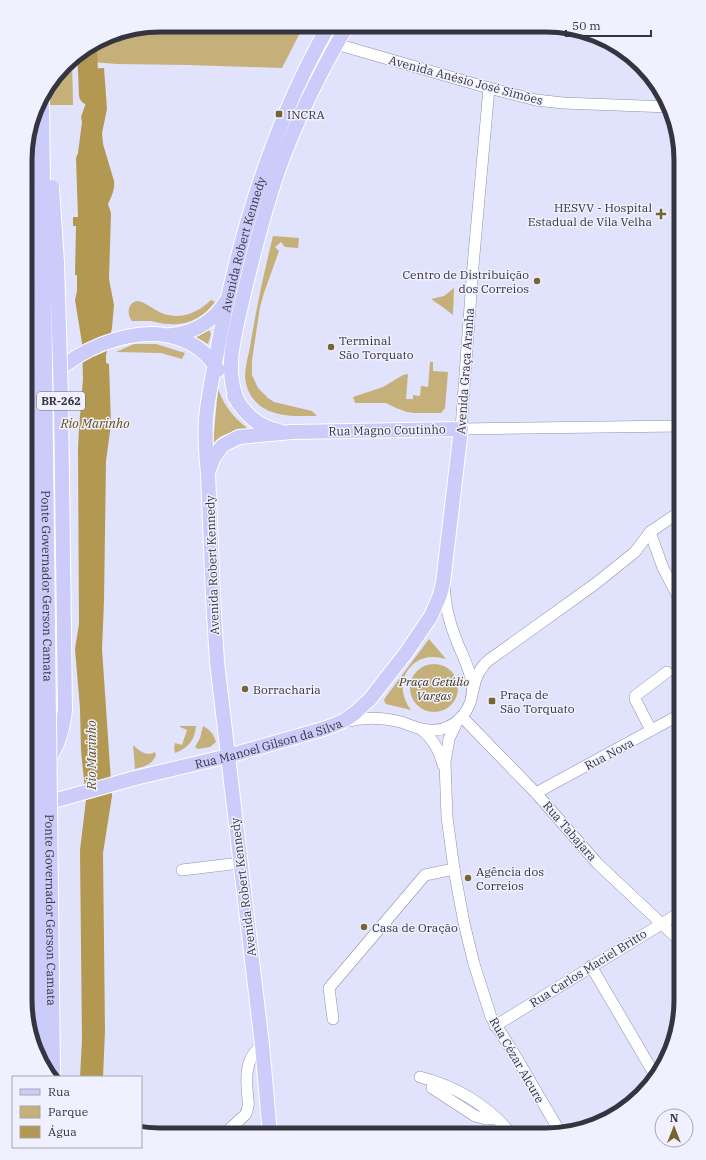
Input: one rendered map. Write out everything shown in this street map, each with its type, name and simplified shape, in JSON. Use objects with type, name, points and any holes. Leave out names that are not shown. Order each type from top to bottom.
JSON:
[{"type":"main road","name":"Avenida Robert Kennedy","points":[[269,1128],[262,1045],[220,698],[214,626],[206,419],[208,401],[229,294],[244,233],[264,167],[289,106],[326,32]]},
{"type":"main road","name":"Avenida Robert Kennedy","points":[[239,404],[232,388],[231,359],[238,320],[258,237],[278,172],[290,141],[313,90],[343,32]]},
{"type":"main road","name":"BR-262","points":[[32,780],[36,777],[51,757],[57,746],[64,723],[60,336],[47,101]]},
{"type":"main road","name":"Ponte Governador Gerson Camata","points":[[42,111],[53,1070]]},
{"type":"main road","points":[[32,400],[41,388],[64,366],[76,357],[117,339],[144,334],[168,335],[188,332],[205,324],[213,318],[220,310],[229,294]]},
{"type":"main road","points":[[168,335],[180,338],[190,343],[208,356],[239,404],[257,423],[274,430],[292,432]]},
{"type":"main road","name":"Rua Magno Coutinho","points":[[208,473],[216,452],[222,446],[239,437],[292,432],[461,430]]},
{"type":"main road","name":"Avenida Graça Aranha","points":[[443,583],[461,430]]},
{"type":"main road","name":"Ponte Governador Gerson Camata","points":[[32,474],[40,1043]]},
{"type":"main road","name":"Rua Manoel Gilson da Silva","points":[[32,807],[136,778],[228,756],[334,725],[355,713],[364,705],[392,673],[432,616],[443,583]]},
{"type":"street","name":"Avenida Anésio José Simões","points":[[336,44],[525,98],[548,102],[662,107]]},
{"type":"street","name":"Avenida Graça Aranha","points":[[461,430],[473,266],[489,88]]},
{"type":"street","name":"Rua Magno Coutinho","points":[[461,430],[674,426]]},
{"type":"street","points":[[334,725],[356,719],[380,718],[429,730],[443,729],[460,719],[470,704],[476,677],[484,664],[616,568],[635,552],[650,532],[674,516]]},
{"type":"street","points":[[650,532],[663,568],[674,589]]},
{"type":"street","points":[[443,583],[451,624],[470,676],[473,690]]},
{"type":"street","points":[[651,730],[635,699],[635,696],[667,672]]},
{"type":"street","name":"Rua Nova","points":[[536,793],[674,718]]},
{"type":"street","name":"Rua Cézar Alcure","points":[[460,719],[446,750],[445,774],[449,833],[464,923],[474,964],[491,1017],[557,1127]]},
{"type":"street","name":"Rua Tabajara","points":[[460,719],[536,793],[597,863],[674,936]]},
{"type":"street","name":"Rua Cézar Alcure","points":[[421,729],[437,747],[441,755],[445,774]]},
{"type":"street","points":[[182,870],[240,863]]},
{"type":"street","points":[[333,1019],[329,988],[425,875],[454,869]]},
{"type":"street","name":"Rua Carlos Maciel Britto","points":[[496,1026],[674,916]]},
{"type":"street","points":[[591,966],[652,1071]]},
{"type":"street","points":[[231,1128],[245,1115],[247,1111],[249,1103],[247,1077],[249,1060],[252,1054],[262,1045]]},
{"type":"street","points":[[420,1076],[458,1090],[471,1098],[496,1118],[505,1128]]},
{"type":"street","points":[[432,1088],[475,1116],[486,1119],[496,1118]]},
{"type":"green space","points":[[300,32],[282,68],[117,64],[92,62],[92,52],[96,49],[127,36],[144,33]]},
{"type":"green space","points":[[72,68],[73,105],[45,105],[59,82]]},
{"type":"green space","points":[[273,236],[299,238],[298,248],[285,247],[281,242],[275,247],[279,251],[260,307],[252,360],[252,375],[258,388],[274,402],[312,411],[317,416],[285,415],[269,411],[256,402],[246,384],[246,366],[260,291]]},
{"type":"green space","points":[[454,288],[453,315],[431,299],[444,296]]},
{"type":"green space","points":[[211,300],[215,302],[206,312],[201,316],[183,324],[132,321],[129,316],[131,304],[137,301],[143,302],[167,315],[178,316],[190,314]]},
{"type":"green space","points":[[209,330],[211,334],[208,344],[196,337]]},
{"type":"green space","points":[[134,344],[156,344],[185,353],[182,359],[161,353],[116,352]]},
{"type":"green space","points":[[430,362],[433,362],[433,371],[448,372],[445,408],[441,413],[407,412],[386,403],[355,403],[353,397],[383,387],[403,375],[408,374],[406,399],[413,399],[413,395],[420,396],[421,386],[428,387]]},
{"type":"green space","points":[[218,389],[232,414],[253,432],[226,434],[221,436],[213,444]]},
{"type":"green space","name":"Praça Getúlio Vargas","points":[[429,639],[446,659],[434,657],[423,658],[414,663],[408,670],[404,679],[403,689],[405,699],[411,710],[386,704],[384,701],[385,698]]},
{"type":"green space","name":"Praça Getúlio Vargas","points":[[429,664],[439,664],[451,671],[458,683],[458,693],[451,705],[439,712],[429,712],[421,708],[414,701],[410,693],[410,683],[414,675],[421,668]]},
{"type":"green space","points":[[180,726],[196,726],[190,743],[184,749],[175,753],[175,743],[182,745],[187,730]]},
{"type":"green space","points":[[203,726],[211,732],[216,742],[210,747],[198,749],[195,747],[200,738]]},
{"type":"green space","points":[[133,745],[146,754],[155,752],[156,755],[148,765],[135,769]]},
{"type":"water","name":"Rio Marinho","points":[[104,68],[107,109],[102,133],[103,144],[114,181],[113,192],[108,204],[111,213],[109,279],[114,305],[112,328],[106,355],[106,363],[109,364],[111,424],[106,461],[102,649],[112,796],[103,853],[105,1031],[103,1076],[80,1076],[82,1040],[80,850],[86,800],[81,751],[80,708],[75,649],[79,624],[78,448],[83,379],[82,343],[75,300],[77,291],[77,275],[75,275],[76,226],[73,226],[73,217],[78,217],[76,158],[82,122],[81,117],[87,100],[86,69]]},
{"type":"waterway","name":"Rio Marinho","points":[[87,55],[89,95]]},
{"type":"place","name":"INCRA","points":[[279,114]]},
{"type":"place","name":"HESVV - Hospital Estadual de Vila Velha","points":[[661,214]]},
{"type":"place","name":"Centro de Distribuição dos Correios","points":[[537,281]]},
{"type":"place","name":"Terminal São Torquato","points":[[331,347]]},
{"type":"place","name":"Borracharia","points":[[245,689]]},
{"type":"place","name":"Praça de São Torquato","points":[[492,701]]},
{"type":"place","name":"Agência dos Correios","points":[[468,878]]},
{"type":"place","name":"Casa de Oração","points":[[364,927]]}]
